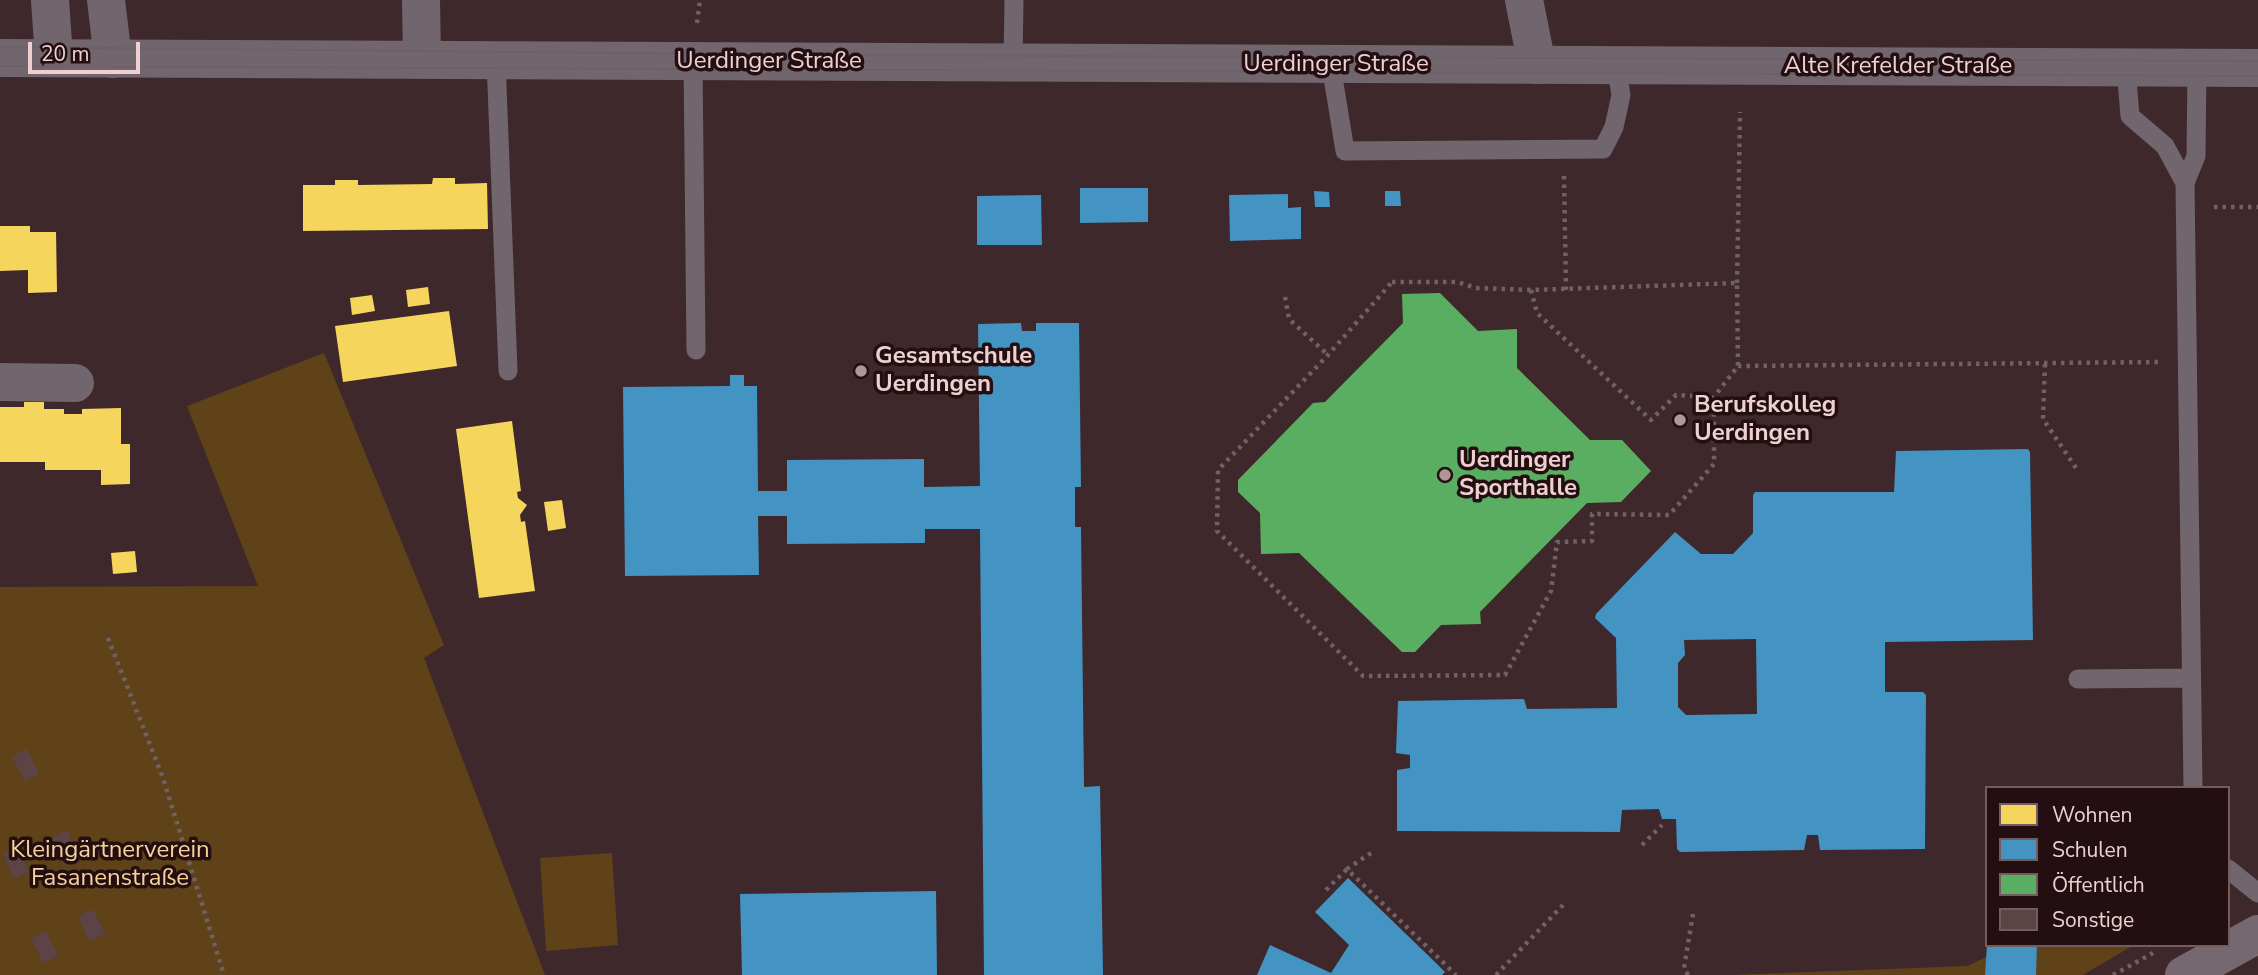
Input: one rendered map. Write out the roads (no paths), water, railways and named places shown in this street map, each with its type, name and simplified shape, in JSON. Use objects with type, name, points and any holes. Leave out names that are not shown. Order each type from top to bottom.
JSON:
[{"type":"main road","points":[[2230,945],[2258,934]]},
{"type":"main road","points":[[2184,975],[2219,950]]},
{"type":"street","points":[[50,0],[54,58]]},
{"type":"street","points":[[106,0],[113,59]]},
{"type":"street","points":[[421,0],[422,59]]},
{"type":"street","points":[[1524,0],[1537,65]]},
{"type":"street","name":"Uerdinger Straße","points":[[0,58],[1537,65]]},
{"type":"street","name":"Alte Krefelder Straße","points":[[1537,65],[2258,68]]},
{"type":"street","points":[[0,382],[75,383]]},
{"type":"lane","points":[[1013,63],[1014,0]]},
{"type":"lane","points":[[496,60],[508,371]]},
{"type":"lane","points":[[693,61],[696,350]]},
{"type":"lane","points":[[1331,65],[1345,151],[1603,149],[1614,127],[1621,95],[1616,66]]},
{"type":"lane","points":[[2126,68],[2130,116],[2165,146],[2185,183]]},
{"type":"lane","points":[[2193,786],[2185,183],[2196,156],[2197,68]]},
{"type":"lane","points":[[2078,679],[2190,678]]},
{"type":"lane","points":[[2230,871],[2258,894]]},
{"type":"tram line","points":[[0,47],[830,55],[2258,61]]},
{"type":"tram line","points":[[0,66],[2258,76]]},
{"type":"place","name":"Gesamtschule Uerdingen","points":[[861,371]]},
{"type":"place","name":"Berufskolleg Uerdingen","points":[[1680,420]]},
{"type":"place","name":"Uerdinger Sporthalle","points":[[1445,475]]},
{"type":"park label","name":"Kleingärtnerverein Fasanenstraße","points":[[110,865]]}]
